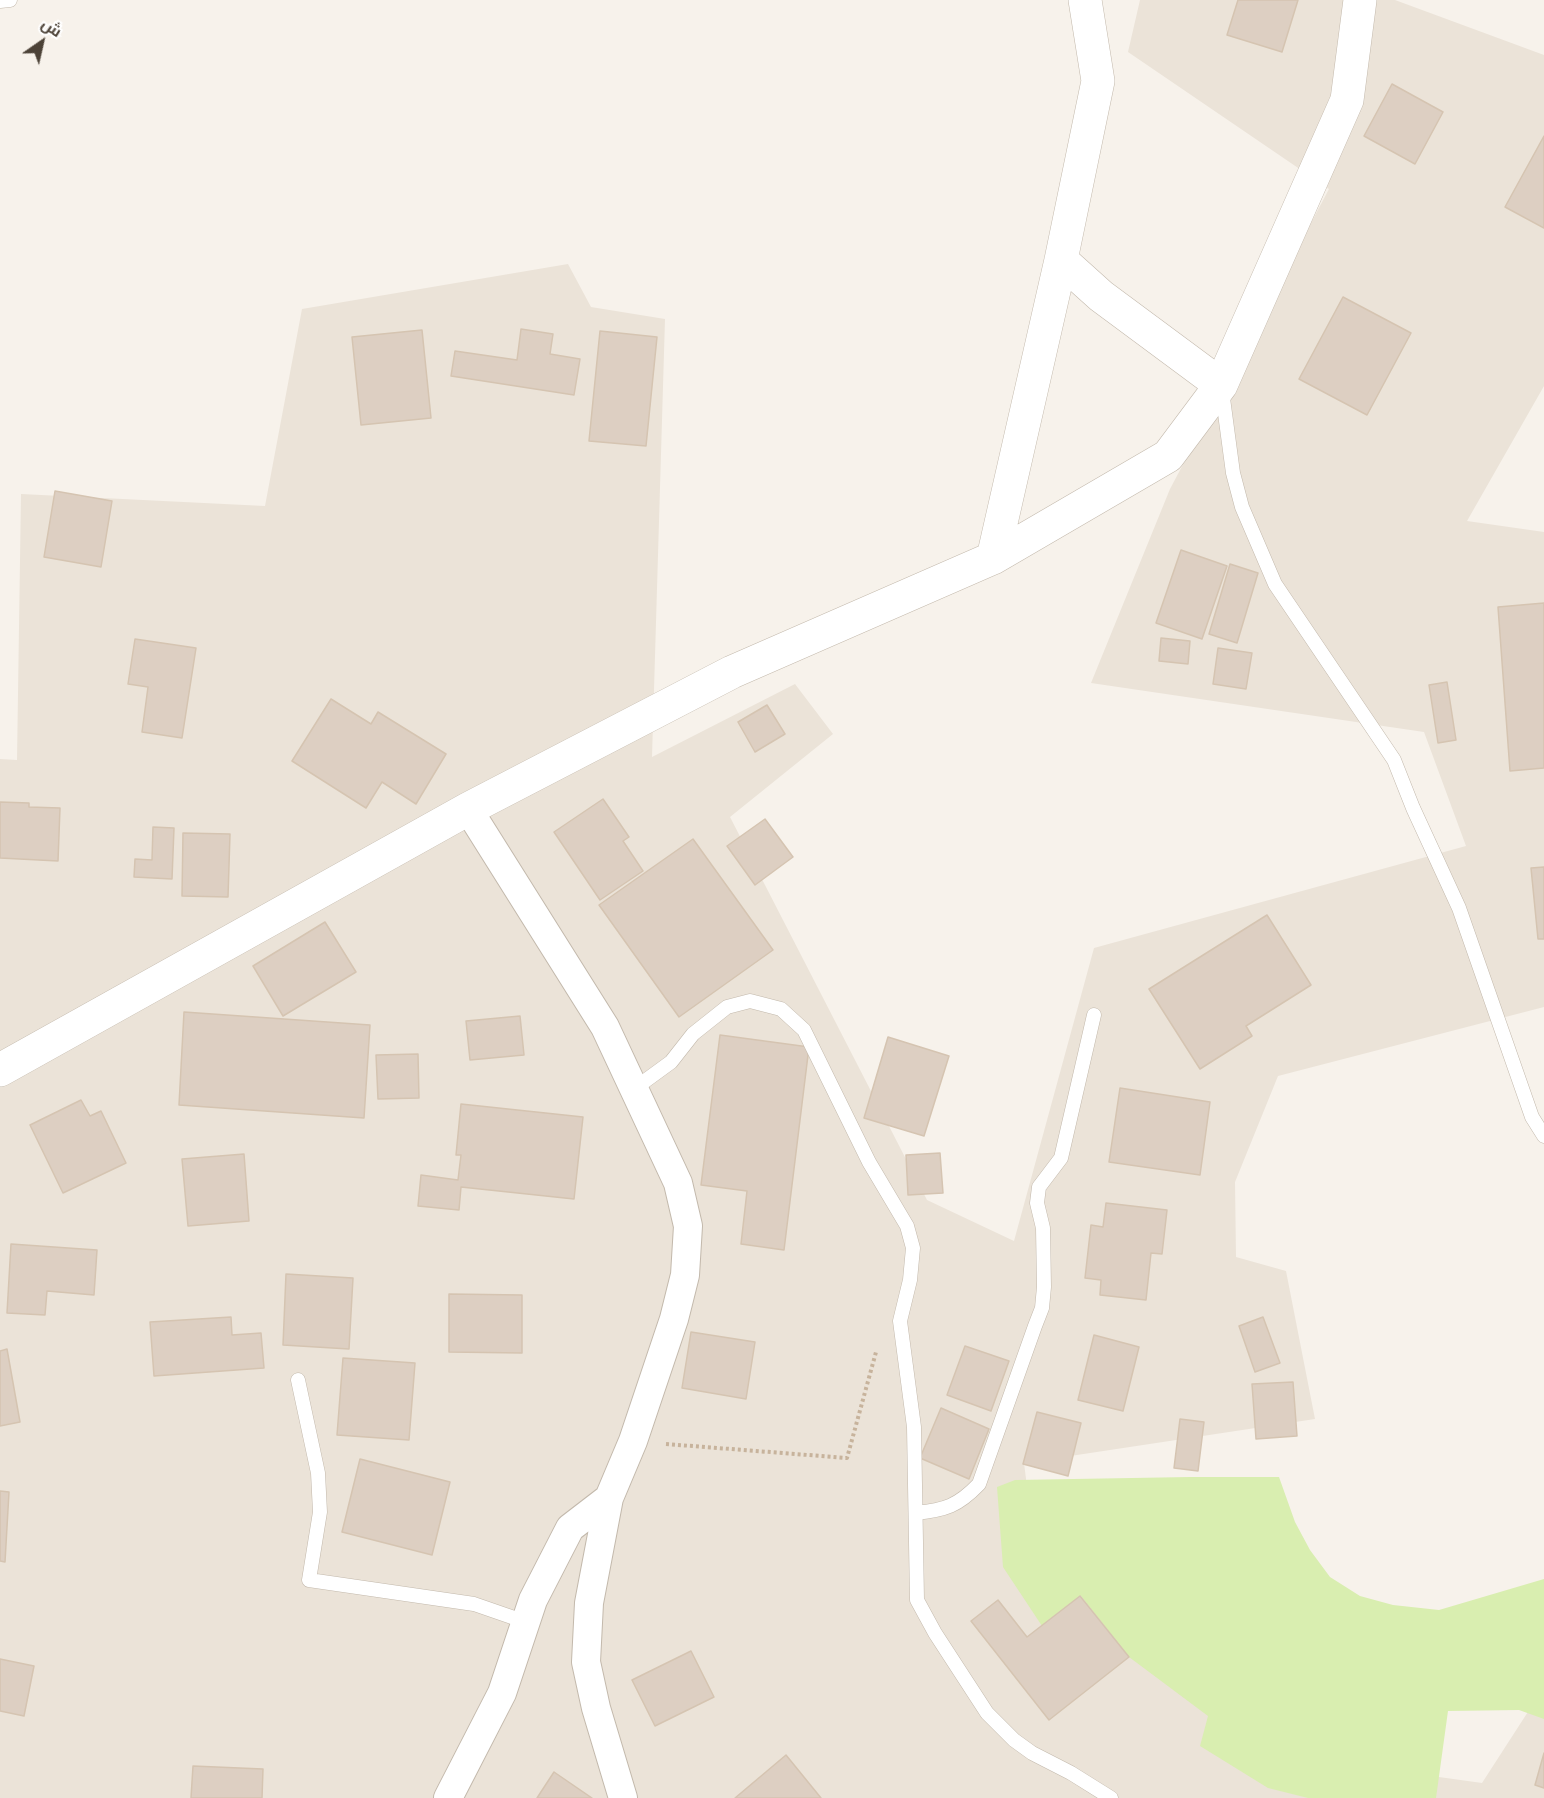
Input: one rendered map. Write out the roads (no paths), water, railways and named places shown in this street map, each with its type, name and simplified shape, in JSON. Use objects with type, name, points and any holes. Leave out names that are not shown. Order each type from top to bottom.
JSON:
[{"type":"street","points":[[993,558],[1061,260],[1098,81],[1085,0]]},
{"type":"street","points":[[0,1070],[468,809],[732,672],[993,558],[1168,456],[1221,385],[1347,100],[1359,0]]},
{"type":"street","points":[[1061,260],[1101,296],[1221,385]]},
{"type":"street","points":[[468,809],[605,1027],[678,1184],[688,1226],[685,1275],[674,1319],[633,1441],[609,1498],[589,1604],[586,1662],[596,1708],[623,1798]]},
{"type":"street","points":[[448,1798],[502,1693],[532,1600],[570,1527],[609,1498]]},
{"type":"lane","points":[[0,2],[10,0]]},
{"type":"lane","points":[[1221,385],[1233,473],[1242,507],[1251,529],[1275,584],[1394,760],[1413,808],[1459,908],[1532,1117],[1544,1136]]},
{"type":"lane","points":[[634,1089],[670,1062],[693,1034],[727,1007],[750,1001],[781,1009],[804,1030],[869,1162],[907,1226],[913,1248],[910,1280],[900,1321],[914,1427],[917,1600],[935,1633],[987,1713],[1014,1740],[1032,1753],[1071,1773],[1111,1798]]},
{"type":"lane","points":[[916,1513],[943,1510],[965,1498],[979,1484],[1042,1308],[1043,1228],[1037,1203],[1039,1187],[1061,1158],[1094,1015]]},
{"type":"lane","points":[[297,1380],[318,1483],[320,1512],[309,1580],[474,1604],[526,1622]]}]
